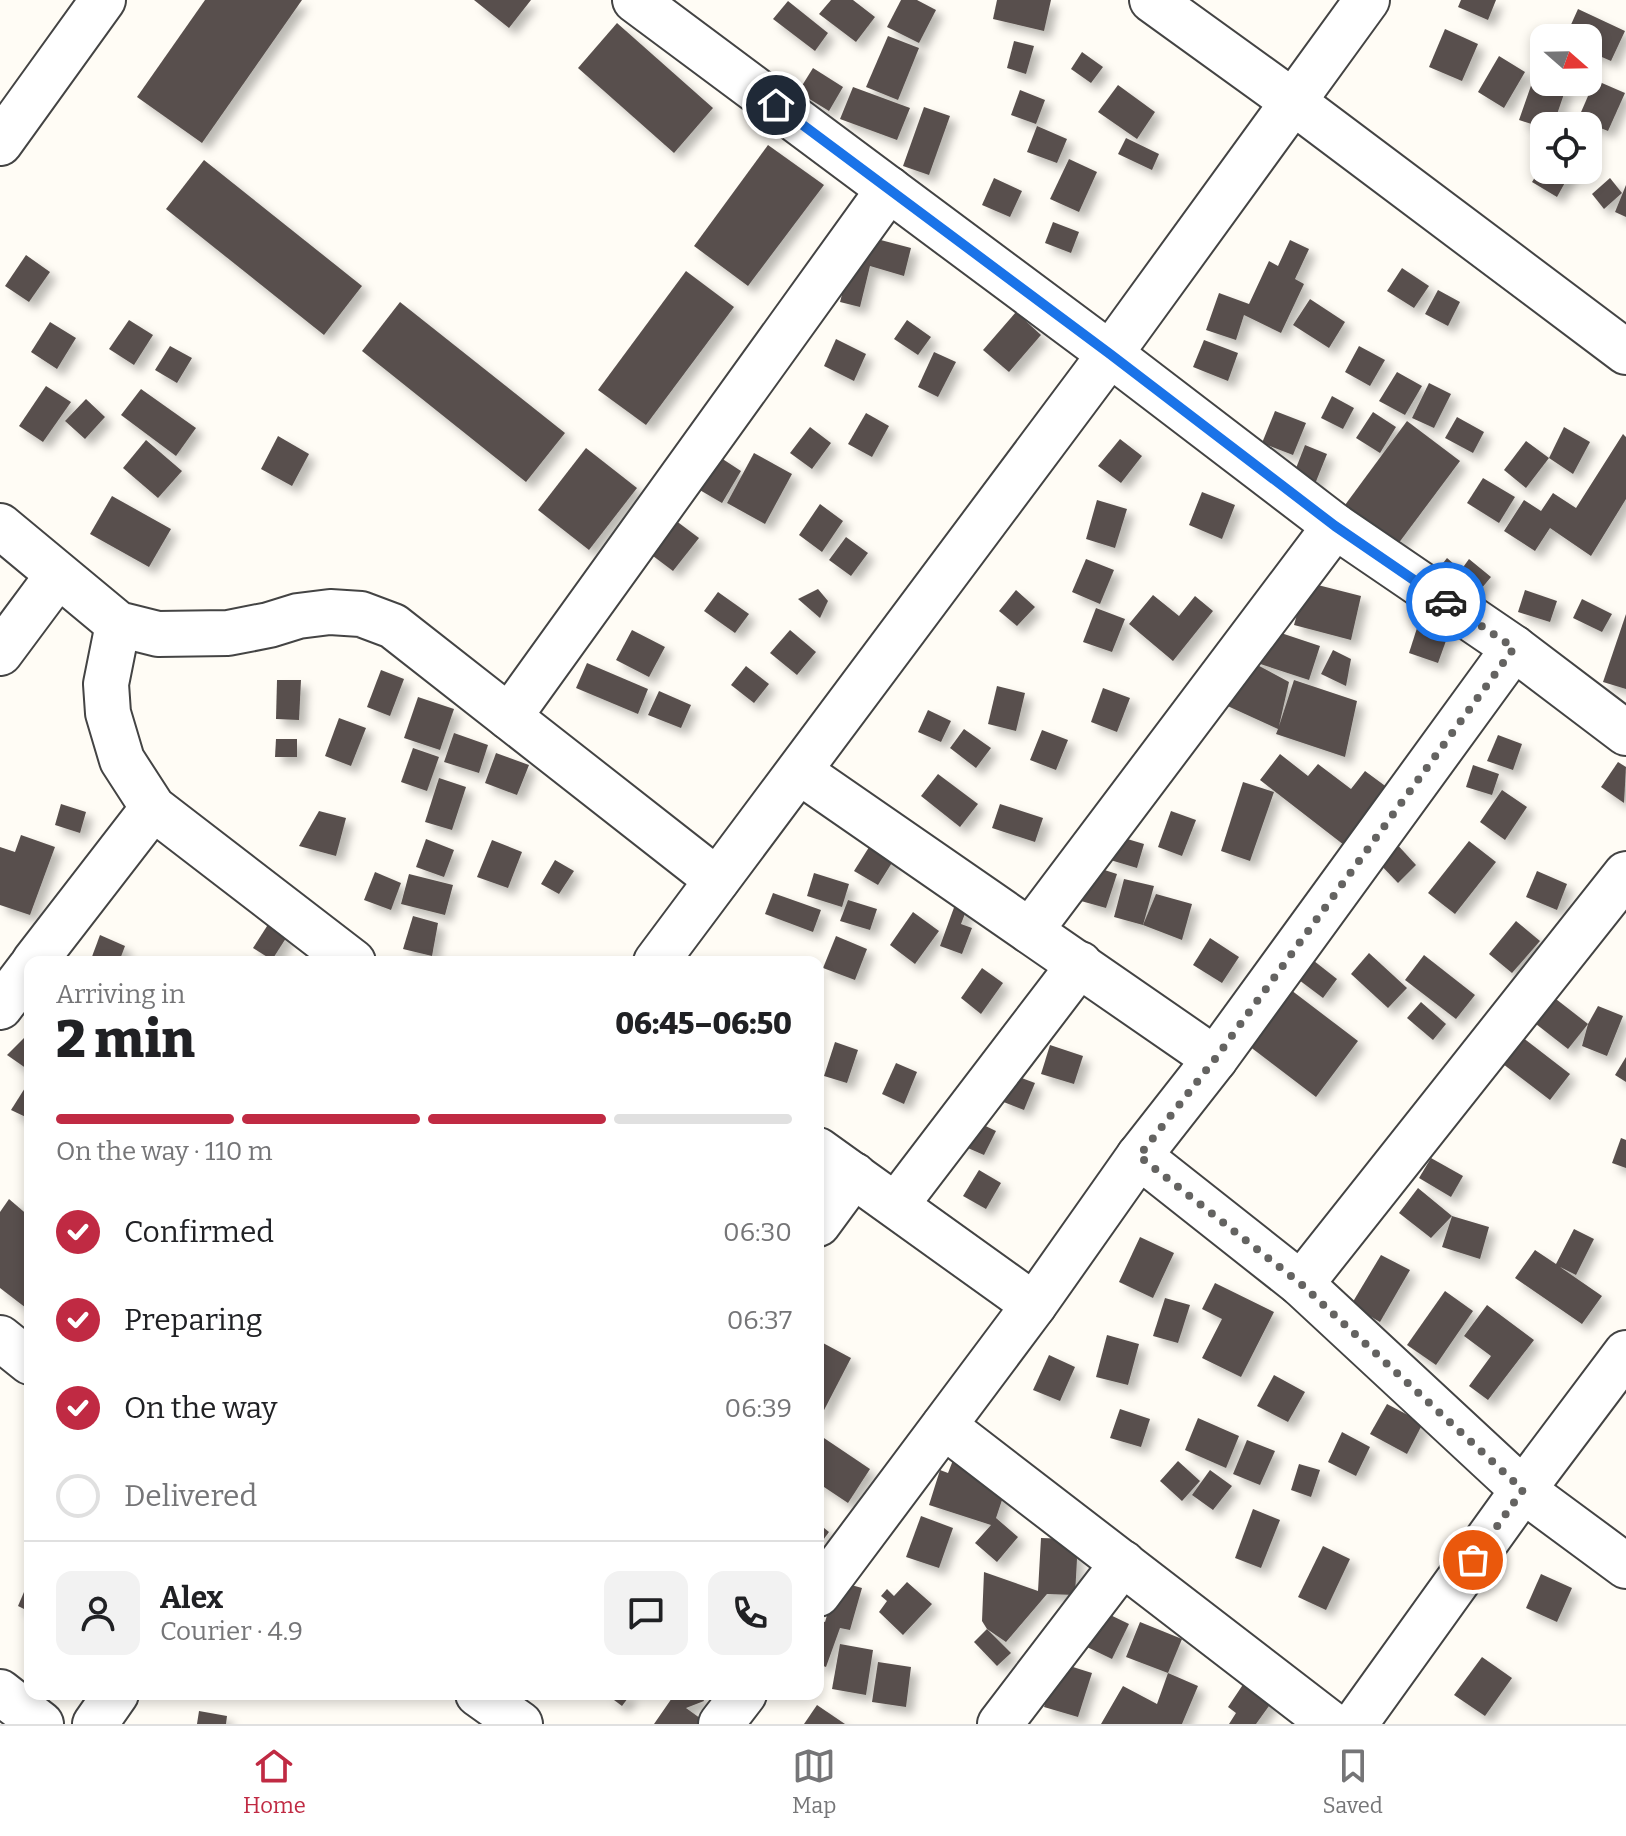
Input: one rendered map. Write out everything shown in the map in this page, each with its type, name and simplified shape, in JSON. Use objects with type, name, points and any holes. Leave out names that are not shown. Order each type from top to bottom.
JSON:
[{"type":"street","points":[[0,143],[103,0]]},
{"type":"street","points":[[635,0],[1335,526],[1514,648],[1626,733]]},
{"type":"street","points":[[1152,0],[1626,352]]},
{"type":"street","points":[[660,956],[1110,354],[1367,0]]},
{"type":"street","points":[[509,717],[889,189]]},
{"type":"street","points":[[0,526],[118,624],[158,634],[228,633],[298,616],[330,612],[361,614],[393,626],[717,880]]},
{"type":"street","points":[[1030,931],[1335,526]]},
{"type":"street","points":[[0,653],[58,575]]},
{"type":"street","points":[[118,624],[106,684],[108,713],[122,760],[153,808],[336,956]]},
{"type":"street","points":[[824,1586],[1034,1305],[1139,1156],[1215,1059],[1514,648]]},
{"type":"street","points":[[800,772],[1215,1059]]},
{"type":"street","points":[[39,956],[153,808]]},
{"type":"street","points":[[1301,1284],[1626,874]]},
{"type":"street","points":[[896,1205],[1080,964]]},
{"type":"street","points":[[0,1007],[24,976]]},
{"type":"street","points":[[824,1154],[1034,1305]]},
{"type":"street","points":[[1139,1156],[1301,1284],[1523,1490],[1626,1566]]},
{"type":"street","points":[[824,1216],[854,1175]]},
{"type":"street","points":[[1355,1724],[1626,1353]]},
{"type":"street","points":[[944,1426],[1331,1724]]},
{"type":"street","points":[[1000,1724],[1123,1563]]},
{"type":"street","points":[[0,1692],[41,1724]]},
{"type":"street","points":[[95,1724],[112,1700]]},
{"type":"street","points":[[486,1700],[520,1724]]},
{"type":"street","points":[[721,1724],[739,1700]]},
{"type":"building","points":[[205,0],[302,0],[202,143],[137,97]]},
{"type":"building","points":[[474,0],[531,0],[509,28]]},
{"type":"building","points":[[831,0],[853,0],[875,17],[856,42],[819,14]]},
{"type":"building","points":[[901,0],[917,0],[936,10],[919,43],[887,27]]},
{"type":"building","points":[[997,0],[1051,0],[1044,31],[993,19]]},
{"type":"building","points":[[1461,0],[1496,0],[1488,20],[1458,7]]},
{"type":"building","points":[[788,1],[828,33],[815,51],[773,19]]},
{"type":"building","points":[[1578,9],[1625,31],[1611,61],[1602,57],[1602,24],[1571,24]]},
{"type":"building","points":[[617,23],[713,108],[674,153],[578,68]]},
{"type":"building","points":[[1445,29],[1478,44],[1462,81],[1429,67]]},
{"type":"building","points":[[888,36],[919,48],[898,100],[866,87]]},
{"type":"building","points":[[1014,41],[1034,46],[1026,74],[1007,68]]},
{"type":"building","points":[[1082,52],[1103,67],[1091,83],[1071,69]]},
{"type":"building","points":[[1499,56],[1525,72],[1504,108],[1478,92]]},
{"type":"building","points":[[813,68],[843,87],[829,111],[798,92]]},
{"type":"building","points":[[1602,83],[1625,93],[1608,131],[1602,129],[1602,112],[1581,112],[1588,96],[1602,96]]},
{"type":"building","points":[[1118,85],[1155,112],[1137,139],[1098,112]]},
{"type":"building","points":[[853,87],[910,108],[897,140],[840,119]]},
{"type":"building","points":[[1530,88],[1530,96],[1563,96],[1558,112],[1530,112],[1530,124],[1519,120]]},
{"type":"building","points":[[1020,90],[1045,100],[1036,124],[1011,115]]},
{"type":"building","points":[[924,107],[950,116],[929,175],[903,166]]},
{"type":"building","points":[[1037,126],[1067,139],[1057,163],[1027,152]]},
{"type":"building","points":[[1126,138],[1159,154],[1152,170],[1118,154]]},
{"type":"building","points":[[768,145],[824,185],[748,286],[694,246]]},
{"type":"building","points":[[1069,159],[1097,172],[1079,212],[1050,199]]},
{"type":"building","points":[[204,160],[362,286],[324,335],[166,209]]},
{"type":"building","points":[[994,178],[1022,191],[1010,217],[982,205]]},
{"type":"building","points":[[1610,178],[1622,193],[1604,209],[1592,194]]},
{"type":"building","points":[[1535,184],[1564,184],[1557,197]]},
{"type":"building","points":[[1626,185],[1626,217],[1615,212]]},
{"type":"building","points":[[1053,222],[1079,232],[1071,253],[1045,243]]},
{"type":"building","points":[[858,234],[911,248],[904,276],[870,266],[860,307],[840,302]]},
{"type":"building","points":[[1290,240],[1309,249],[1295,279],[1304,284],[1281,333],[1244,315],[1236,340],[1206,330],[1219,293],[1249,304],[1269,261],[1278,266]]},
{"type":"building","points":[[26,255],[50,272],[29,302],[5,286]]},
{"type":"building","points":[[1402,268],[1429,286],[1414,308],[1387,291]]},
{"type":"building","points":[[686,271],[734,307],[646,425],[598,390]]},
{"type":"building","points":[[1438,290],[1460,302],[1448,326],[1425,314]]},
{"type":"building","points":[[1310,299],[1345,322],[1329,348],[1293,325]]},
{"type":"building","points":[[400,302],[565,433],[526,482],[362,351]]},
{"type":"building","points":[[1016,312],[1041,335],[1009,372],[983,350]]},
{"type":"building","points":[[129,320],[153,335],[134,365],[109,349]]},
{"type":"building","points":[[907,320],[931,337],[918,355],[894,339]]},
{"type":"building","points":[[50,322],[76,338],[57,369],[31,352]]},
{"type":"building","points":[[836,339],[866,354],[854,381],[824,366]]},
{"type":"building","points":[[1204,340],[1238,353],[1228,381],[1193,367]]},
{"type":"building","points":[[170,346],[192,358],[177,383],[155,370]]},
{"type":"building","points":[[1359,346],[1385,360],[1370,386],[1345,372]]},
{"type":"building","points":[[934,352],[956,362],[938,397],[918,387]]},
{"type":"building","points":[[1397,372],[1422,386],[1405,415],[1379,401]]},
{"type":"building","points":[[1429,383],[1451,394],[1434,428],[1412,418]]},
{"type":"building","points":[[46,386],[71,402],[43,442],[19,426]]},
{"type":"building","points":[[141,389],[196,428],[176,456],[121,415]]},
{"type":"building","points":[[1332,396],[1354,408],[1343,429],[1321,418]]},
{"type":"building","points":[[86,399],[105,417],[85,439],[65,421]]},
{"type":"building","points":[[1275,411],[1306,423],[1293,455],[1262,443]]},
{"type":"building","points":[[1373,412],[1396,427],[1380,453],[1356,438]]},
{"type":"building","points":[[866,413],[889,426],[872,457],[848,444]]},
{"type":"building","points":[[1457,417],[1484,432],[1473,453],[1445,438]]},
{"type":"building","points":[[1407,421],[1460,461],[1398,544],[1345,505]]},
{"type":"building","points":[[810,427],[831,443],[812,469],[790,453]]},
{"type":"building","points":[[1564,427],[1590,442],[1573,474],[1549,458]]},
{"type":"building","points":[[1623,434],[1626,437],[1626,499],[1591,556],[1550,528],[1535,551],[1504,531],[1524,500],[1541,511],[1553,493],[1576,508]]},
{"type":"building","points":[[278,436],[309,454],[292,486],[261,469]]},
{"type":"building","points":[[1120,439],[1142,456],[1121,483],[1098,466]]},
{"type":"building","points":[[146,440],[182,471],[158,498],[123,468]]},
{"type":"building","points":[[1526,441],[1549,458],[1526,488],[1504,470]]},
{"type":"building","points":[[1305,445],[1327,454],[1315,484],[1293,476]]},
{"type":"building","points":[[586,448],[637,488],[589,550],[538,510]]},
{"type":"building","points":[[754,453],[792,474],[765,524],[727,503]]},
{"type":"building","points":[[718,456],[741,471],[722,503],[698,489]]},
{"type":"building","points":[[1483,478],[1515,497],[1499,523],[1467,503]]},
{"type":"building","points":[[1202,492],[1235,505],[1222,539],[1189,525]]},
{"type":"building","points":[[112,496],[171,529],[149,567],[90,534]]},
{"type":"building","points":[[1097,500],[1127,509],[1115,548],[1086,539]]},
{"type":"building","points":[[820,504],[843,521],[822,552],[799,535]]},
{"type":"building","points":[[675,520],[699,538],[673,571],[649,553]]},
{"type":"building","points":[[846,537],[868,553],[851,576],[829,560]]},
{"type":"building","points":[[1447,558],[1461,570],[1469,559],[1491,577],[1471,601],[1436,572]]},
{"type":"building","points":[[1086,559],[1114,570],[1100,604],[1072,592]]},
{"type":"building","points":[[1306,582],[1361,596],[1351,640],[1294,625]]},
{"type":"building","points":[[818,589],[828,601],[820,618],[798,599]]},
{"type":"building","points":[[1016,590],[1035,607],[1017,626],[999,611]]},
{"type":"building","points":[[1525,590],[1557,601],[1550,622],[1518,612]]},
{"type":"building","points":[[718,592],[749,614],[735,633],[704,611]]},
{"type":"building","points":[[1153,595],[1179,616],[1195,596],[1213,611],[1173,661],[1129,624]]},
{"type":"building","points":[[1582,599],[1612,614],[1602,632],[1573,618]]},
{"type":"building","points":[[1096,608],[1125,619],[1112,652],[1083,642]]},
{"type":"building","points":[[1626,614],[1626,689],[1603,682]]},
{"type":"building","points":[[1417,628],[1447,638],[1438,663],[1409,653]]},
{"type":"building","points":[[632,630],[665,647],[649,677],[616,660]]},
{"type":"building","points":[[790,630],[816,652],[797,675],[770,653]]},
{"type":"building","points":[[1272,630],[1320,646],[1309,680],[1248,660]]},
{"type":"building","points":[[1333,650],[1351,659],[1346,686],[1321,674]]},
{"type":"building","points":[[1248,660],[1289,682],[1279,726],[1294,680],[1357,701],[1345,757],[1276,734],[1278,729],[1221,703]]},
{"type":"building","points":[[587,663],[648,689],[638,714],[576,688]]},
{"type":"building","points":[[746,666],[769,684],[754,703],[731,685]]},
{"type":"building","points":[[381,670],[404,679],[390,716],[367,707]]},
{"type":"building","points":[[277,680],[301,680],[299,720],[276,719]]},
{"type":"building","points":[[997,686],[1025,693],[1016,731],[988,724]]},
{"type":"building","points":[[1103,688],[1130,698],[1117,732],[1091,722]]},
{"type":"building","points":[[659,691],[691,705],[681,728],[648,715]]},
{"type":"building","points":[[418,697],[454,709],[440,750],[404,738]]},
{"type":"building","points":[[928,710],[951,721],[941,742],[918,732]]},
{"type":"building","points":[[339,718],[366,728],[351,766],[325,756]]},
{"type":"building","points":[[964,729],[991,748],[976,768],[950,748]]},
{"type":"building","points":[[1042,730],[1068,740],[1056,770],[1030,760]]},
{"type":"building","points":[[454,733],[488,745],[479,773],[444,762]]},
{"type":"building","points":[[1498,735],[1522,744],[1513,770],[1487,761]]},
{"type":"building","points":[[276,739],[297,739],[297,757],[275,757]]},
{"type":"building","points":[[413,748],[439,757],[427,791],[401,782]]},
{"type":"building","points":[[496,753],[529,765],[517,795],[485,783]]},
{"type":"building","points":[[1280,754],[1308,776],[1318,764],[1351,789],[1365,771],[1388,788],[1344,845],[1260,780]]},
{"type":"building","points":[[1618,762],[1626,767],[1624,803],[1601,787]]},
{"type":"building","points":[[1473,765],[1499,774],[1492,795],[1466,787]]},
{"type":"building","points":[[938,774],[978,804],[960,827],[921,796]]},
{"type":"building","points":[[439,778],[466,787],[452,830],[425,822]]},
{"type":"building","points":[[1243,782],[1274,792],[1250,861],[1221,851]]},
{"type":"building","points":[[1502,790],[1527,807],[1505,840],[1480,822]]},
{"type":"building","points":[[61,804],[86,812],[80,833],[55,825]]},
{"type":"building","points":[[1000,804],[1043,818],[1035,842],[992,828]]},
{"type":"building","points":[[319,811],[346,818],[336,856],[299,846]]},
{"type":"building","points":[[1171,811],[1196,820],[1182,856],[1158,847]]},
{"type":"building","points":[[21,835],[55,847],[30,915],[0,905],[0,847],[15,852]]},
{"type":"building","points":[[1114,835],[1144,844],[1137,868],[1107,859]]},
{"type":"building","points":[[426,839],[454,850],[444,877],[416,867]]},
{"type":"building","points":[[492,840],[522,852],[508,888],[477,877]]},
{"type":"building","points":[[1394,841],[1416,865],[1398,883],[1375,859]]},
{"type":"building","points":[[1469,841],[1496,862],[1455,914],[1428,893]]},
{"type":"building","points":[[871,844],[895,858],[878,885],[854,871]]},
{"type":"building","points":[[555,860],[574,871],[559,894],[541,884]]},
{"type":"building","points":[[1092,866],[1117,874],[1106,908],[1081,901]]},
{"type":"building","points":[[1537,871],[1567,884],[1557,910],[1526,897]]},
{"type":"building","points":[[375,872],[401,883],[391,910],[364,900]]},
{"type":"building","points":[[814,873],[849,884],[842,907],[807,896]]},
{"type":"building","points":[[409,874],[453,885],[445,915],[401,904]]},
{"type":"building","points":[[1124,879],[1154,886],[1143,925],[1114,917]]},
{"type":"building","points":[[773,893],[821,910],[813,932],[765,914]]},
{"type":"building","points":[[1156,894],[1192,904],[1182,940],[1143,925]]},
{"type":"building","points":[[848,900],[877,909],[870,930],[840,921]]},
{"type":"building","points":[[956,902],[968,906],[961,924],[972,928],[962,954],[940,946]]},
{"type":"building","points":[[913,912],[939,931],[915,964],[890,945]]},
{"type":"building","points":[[413,916],[438,923],[432,956],[403,949]]},
{"type":"building","points":[[1516,921],[1540,941],[1512,973],[1489,954]]},
{"type":"building","points":[[269,923],[288,935],[275,956],[266,956],[253,948]]},
{"type":"building","points":[[100,935],[125,946],[121,956],[92,956]]},
{"type":"building","points":[[836,936],[867,949],[855,980],[824,968]]},
{"type":"building","points":[[1210,938],[1239,957],[1222,983],[1193,965]]},
{"type":"building","points":[[1369,953],[1407,988],[1388,1008],[1351,974]]},
{"type":"building","points":[[1424,955],[1475,995],[1456,1019],[1405,980]]},
{"type":"building","points":[[1309,957],[1337,979],[1323,998],[1295,977]]},
{"type":"building","points":[[982,968],[1003,983],[981,1014],[961,998]]},
{"type":"building","points":[[1291,990],[1358,1041],[1316,1097],[1249,1046]]},
{"type":"building","points":[[1556,999],[1588,1024],[1568,1049],[1536,1024]]},
{"type":"building","points":[[1421,1002],[1446,1024],[1433,1040],[1407,1018]]},
{"type":"building","points":[[1598,1006],[1623,1016],[1607,1056],[1582,1046],[1588,1024]]},
{"type":"building","points":[[1522,1037],[1570,1074],[1550,1100],[1503,1064]]},
{"type":"building","points":[[24,1038],[24,1067],[7,1055]]},
{"type":"building","points":[[835,1042],[858,1050],[847,1083],[824,1076]]},
{"type":"building","points":[[1050,1045],[1083,1056],[1074,1084],[1041,1074]]},
{"type":"building","points":[[1626,1057],[1626,1082],[1615,1075]]},
{"type":"building","points":[[896,1063],[917,1072],[904,1104],[882,1094]]},
{"type":"building","points":[[1011,1074],[1035,1083],[1024,1110],[1001,1101]]},
{"type":"building","points":[[24,1089],[24,1116],[11,1110]]},
{"type":"building","points":[[973,1120],[996,1131],[984,1155],[961,1145]]},
{"type":"building","points":[[1621,1138],[1626,1140],[1626,1168],[1612,1163]]},
{"type":"building","points":[[1431,1158],[1463,1176],[1451,1197],[1419,1178]]},
{"type":"building","points":[[979,1170],[1001,1183],[986,1209],[963,1196]]},
{"type":"building","points":[[1418,1188],[1452,1216],[1431,1238],[1399,1213]]},
{"type":"building","points":[[9,1199],[24,1212],[24,1306],[0,1288],[0,1212]]},
{"type":"building","points":[[1452,1216],[1489,1227],[1480,1259],[1442,1247]]},
{"type":"building","points":[[1574,1229],[1594,1239],[1576,1275],[1560,1267],[1602,1296],[1582,1324],[1515,1278],[1535,1250],[1556,1264]]},
{"type":"building","points":[[1140,1237],[1174,1253],[1153,1298],[1119,1282]]},
{"type":"building","points":[[1381,1255],[1410,1270],[1380,1322],[1351,1305]]},
{"type":"building","points":[[1215,1283],[1274,1312],[1241,1377],[1202,1358],[1222,1319],[1202,1309]]},
{"type":"building","points":[[1445,1291],[1473,1311],[1436,1365],[1407,1345]]},
{"type":"building","points":[[1165,1298],[1190,1305],[1178,1343],[1153,1336]]},
{"type":"building","points":[[1487,1305],[1534,1340],[1488,1400],[1469,1386],[1491,1356],[1464,1336]]},
{"type":"building","points":[[1107,1335],[1139,1344],[1128,1385],[1096,1377]]},
{"type":"building","points":[[824,1344],[851,1358],[824,1410]]},
{"type":"building","points":[[1049,1355],[1075,1367],[1060,1401],[1033,1390]]},
{"type":"building","points":[[1274,1375],[1305,1392],[1288,1422],[1257,1406]]},
{"type":"building","points":[[1387,1404],[1423,1423],[1407,1454],[1370,1434]]},
{"type":"building","points":[[1120,1409],[1150,1419],[1141,1447],[1110,1438]]},
{"type":"building","points":[[1198,1418],[1239,1436],[1226,1468],[1185,1450]]},
{"type":"building","points":[[1342,1432],[1370,1447],[1356,1476],[1328,1462]]},
{"type":"building","points":[[824,1438],[870,1469],[848,1503],[824,1487]]},
{"type":"building","points":[[1247,1440],[1275,1451],[1260,1485],[1233,1474]]},
{"type":"building","points":[[957,1450],[988,1460],[981,1483],[1005,1491],[996,1518],[1018,1537],[997,1562],[975,1543],[991,1525],[929,1505],[940,1470],[948,1473]]},
{"type":"building","points":[[1178,1461],[1200,1481],[1182,1501],[1160,1481]]},
{"type":"building","points":[[1299,1464],[1320,1470],[1311,1497],[1291,1490]]},
{"type":"building","points":[[1210,1470],[1232,1486],[1213,1510],[1192,1495]]},
{"type":"building","points":[[1253,1509],[1280,1520],[1261,1568],[1235,1558]]},
{"type":"building","points":[[921,1516],[953,1528],[939,1568],[906,1557]]},
{"type":"building","points":[[1041,1538],[1072,1539],[1077,1559],[1075,1595],[1047,1594],[1006,1642],[987,1629],[982,1621],[984,1572],[1038,1591]]},
{"type":"building","points":[[1323,1546],[1350,1559],[1326,1610],[1298,1597]]},
{"type":"building","points":[[1541,1574],[1572,1588],[1557,1622],[1526,1608]]},
{"type":"building","points":[[837,1581],[862,1588],[850,1630],[840,1628],[826,1667],[825,1622]]},
{"type":"building","points":[[907,1582],[932,1604],[903,1635],[879,1612],[887,1601],[881,1596],[887,1589],[894,1596]]},
{"type":"building","points":[[24,1592],[24,1609],[18,1606]]},
{"type":"building","points":[[1102,1611],[1129,1624],[1112,1659],[1085,1646]]},
{"type":"building","points":[[1140,1622],[1182,1639],[1168,1673],[1126,1657]]},
{"type":"building","points":[[987,1629],[1011,1653],[997,1666],[974,1642]]},
{"type":"building","points":[[840,1644],[873,1650],[866,1695],[832,1689]]},
{"type":"building","points":[[1482,1657],[1512,1678],[1485,1716],[1454,1695]]},
{"type":"building","points":[[878,1662],[911,1667],[906,1707],[872,1702]]},
{"type":"building","points":[[1057,1662],[1092,1673],[1078,1717],[1044,1707]]},
{"type":"building","points":[[1168,1673],[1198,1686],[1182,1724],[1101,1724],[1123,1686],[1157,1704]]},
{"type":"building","points":[[1246,1680],[1274,1699],[1256,1724],[1229,1724],[1236,1713],[1228,1707]]},
{"type":"building","points":[[671,1700],[704,1700],[686,1708],[704,1721],[702,1724],[654,1724]]},
{"type":"building","points":[[817,1705],[845,1724],[804,1724]]},
{"type":"building","points":[[199,1711],[227,1716],[226,1724],[197,1724]]},
{"type":"way so far","points":[[1446,602],[1514,648],[1215,1059],[1139,1156],[1301,1284],[1523,1490],[1473,1560]]},
{"type":"route","points":[[776,105],[1335,526],[1446,602]]}]
